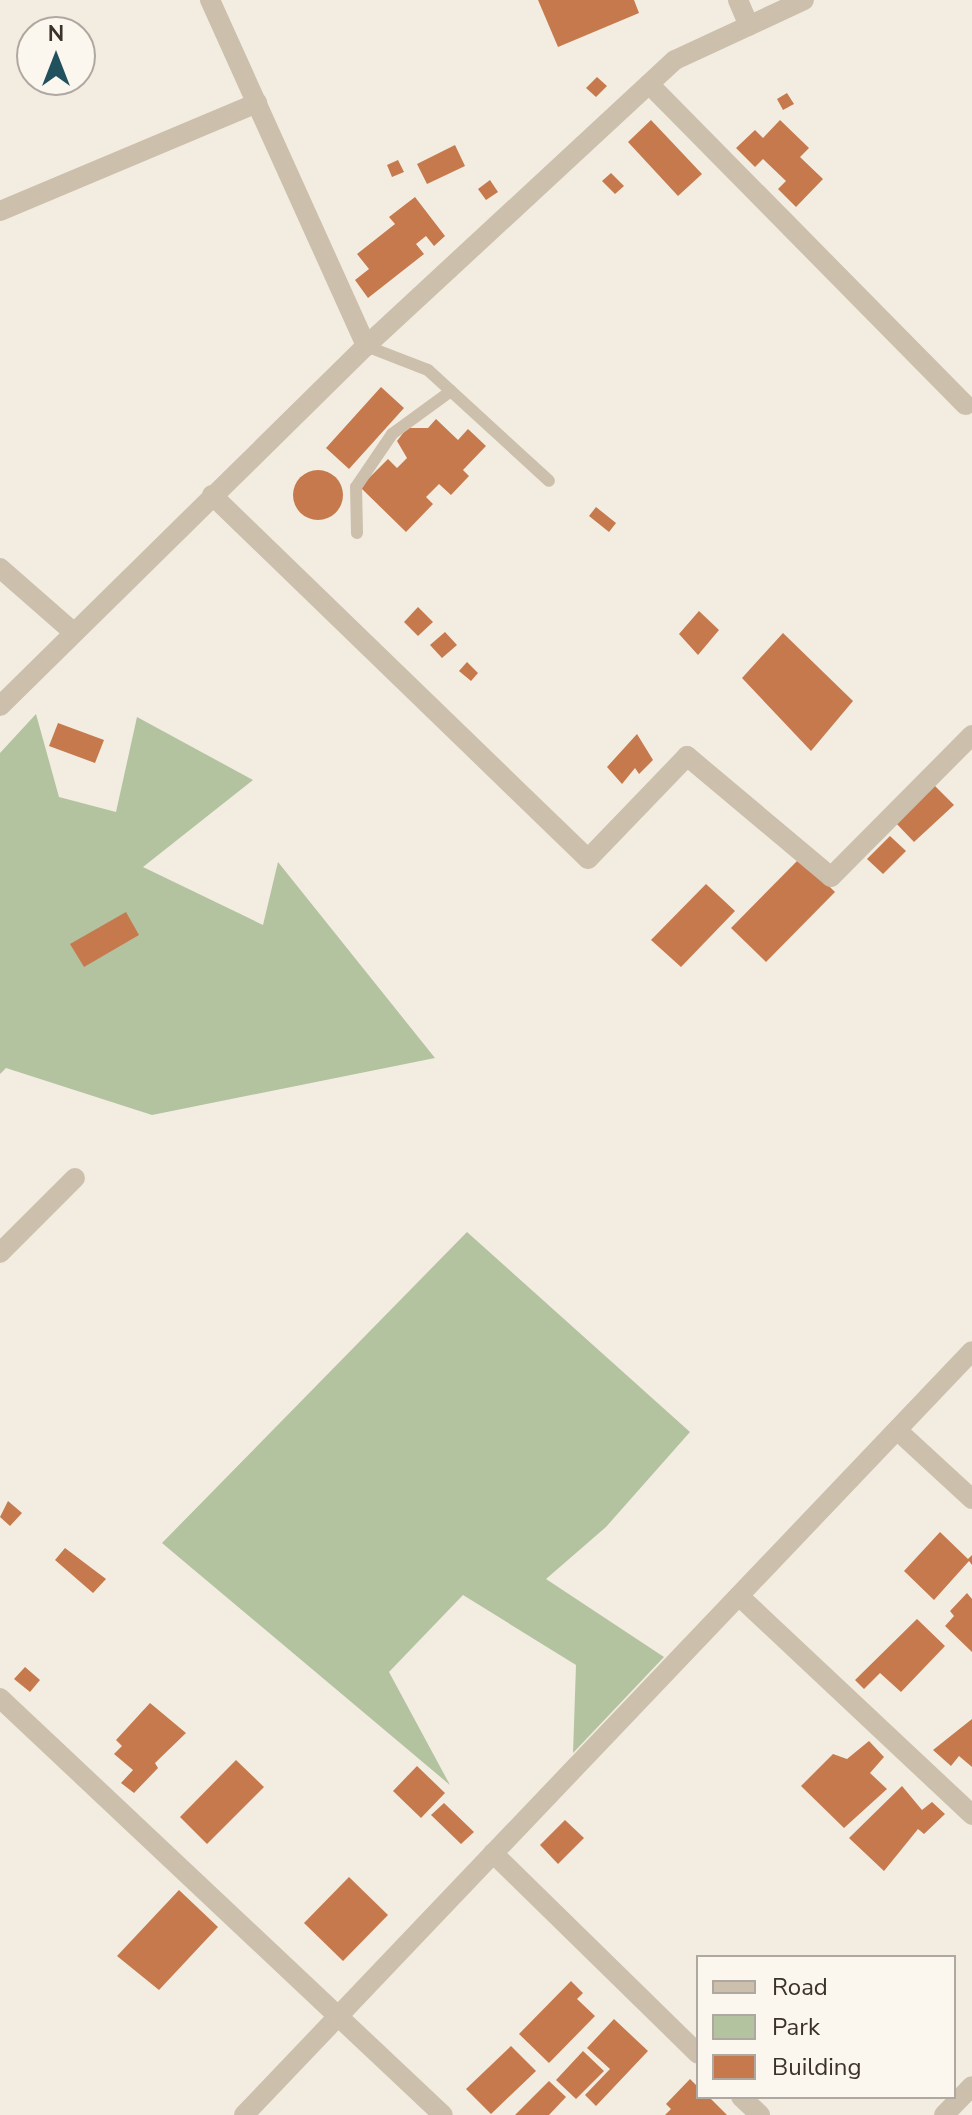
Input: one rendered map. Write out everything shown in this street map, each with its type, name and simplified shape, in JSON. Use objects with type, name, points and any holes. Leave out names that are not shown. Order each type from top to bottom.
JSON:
[{"type":"street","points":[[210,0],[366,346]]},
{"type":"street","points":[[738,0],[749,26]]},
{"type":"street","points":[[0,706],[72,631],[366,346],[675,60],[804,0]]},
{"type":"street","points":[[649,84],[966,405]]},
{"type":"street","points":[[0,211],[257,103]]},
{"type":"street","points":[[212,495],[588,859],[687,756],[831,877],[972,735]]},
{"type":"street","points":[[0,568],[72,631]]},
{"type":"street","points":[[0,1253],[75,1178]]},
{"type":"street","points":[[244,2115],[972,1351]]},
{"type":"street","points":[[897,1430],[972,1499]]},
{"type":"street","points":[[739,1596],[972,1815]]},
{"type":"street","points":[[0,1698],[443,2115]]},
{"type":"street","points":[[493,1853],[696,2052]]},
{"type":"street","points":[[944,2115],[972,2086]]},
{"type":"street","points":[[743,2099],[760,2115]]},
{"type":"lane","points":[[366,346],[428,370],[549,481]]},
{"type":"lane","points":[[357,533],[356,487],[392,434],[451,391]]},
{"type":"green space","points":[[36,714],[59,797],[116,812],[137,717],[253,780],[143,867],[263,925],[278,862],[435,1058],[152,1115],[6,1068],[0,1074],[0,753]]},
{"type":"green space","points":[[467,1232],[690,1432],[606,1527],[546,1579],[664,1657],[573,1753],[576,1665],[463,1595],[389,1672],[450,1785],[162,1543]]},
{"type":"building","points":[[538,0],[634,0],[639,13],[558,47]]},
{"type":"building","points":[[597,77],[607,86],[596,97],[586,88]]},
{"type":"building","points":[[787,93],[794,104],[783,110],[777,99]]},
{"type":"building","points":[[651,120],[702,174],[678,196],[628,142]]},
{"type":"building","points":[[780,120],[809,148],[800,157],[823,179],[796,207],[778,189],[786,181],[763,159],[755,167],[736,148],[755,130],[763,138]]},
{"type":"building","points":[[455,145],[465,166],[427,184],[417,164]]},
{"type":"building","points":[[398,160],[404,172],[392,177],[387,165]]},
{"type":"building","points":[[611,173],[624,186],[615,194],[602,181]]},
{"type":"building","points":[[490,180],[498,192],[486,200],[478,189]]},
{"type":"building","points":[[415,197],[445,236],[434,246],[426,236],[416,244],[424,254],[368,298],[355,280],[369,269],[357,254],[395,224],[389,217]]},
{"type":"building","points":[[381,387],[404,408],[349,469],[326,448]]},
{"type":"building","points":[[436,419],[458,440],[468,429],[486,446],[463,470],[469,476],[451,495],[439,484],[426,497],[433,504],[406,532],[360,487],[388,459],[397,468],[407,458],[397,441],[407,428],[428,428]]},
{"type":"building","points":[[318,470],[336,477],[343,495],[336,513],[318,520],[300,513],[293,495],[300,477]]},
{"type":"building","points":[[596,507],[616,523],[609,532],[589,516]]},
{"type":"building","points":[[418,607],[433,622],[418,636],[404,622]]},
{"type":"building","points":[[699,611],[719,630],[698,655],[679,634]]},
{"type":"building","points":[[445,632],[457,645],[442,658],[430,645]]},
{"type":"building","points":[[783,633],[853,701],[811,751],[742,678]]},
{"type":"building","points":[[467,662],[478,673],[471,681],[459,671]]},
{"type":"building","points":[[58,723],[104,740],[95,763],[49,746]]},
{"type":"building","points":[[637,734],[653,760],[639,774],[635,768],[622,784],[607,767]]},
{"type":"building","points":[[933,784],[954,805],[914,842],[894,821]]},
{"type":"building","points":[[890,836],[906,851],[883,874],[867,859]]},
{"type":"building","points":[[800,858],[835,892],[766,962],[731,928]]},
{"type":"building","points":[[706,884],[735,911],[681,967],[651,940]]},
{"type":"building","points":[[126,912],[139,935],[84,967],[70,944]]},
{"type":"building","points":[[8,1501],[22,1513],[10,1526],[0,1517]]},
{"type":"building","points":[[940,1532],[968,1559],[972,1555],[972,1565],[969,1561],[934,1600],[904,1571]]},
{"type":"building","points":[[65,1548],[106,1579],[93,1593],[55,1560]]},
{"type":"building","points":[[967,1593],[972,1599],[972,1652],[945,1626],[954,1616],[950,1611]]},
{"type":"building","points":[[917,1619],[945,1646],[901,1692],[880,1673],[864,1689],[855,1680]]},
{"type":"building","points":[[25,1667],[40,1680],[30,1692],[14,1679]]},
{"type":"building","points":[[150,1703],[186,1733],[155,1763],[158,1768],[134,1793],[121,1783],[133,1770],[114,1754],[122,1746],[116,1740]]},
{"type":"building","points":[[972,1719],[972,1767],[959,1756],[951,1766],[933,1750]]},
{"type":"building","points":[[869,1741],[884,1757],[870,1773],[887,1789],[844,1828],[801,1786],[833,1754],[847,1759]]},
{"type":"building","points":[[236,1760],[264,1787],[207,1844],[180,1817]]},
{"type":"building","points":[[417,1766],[445,1793],[421,1818],[393,1791]]},
{"type":"building","points":[[902,1786],[922,1810],[932,1802],[945,1814],[924,1834],[918,1829],[884,1871],[849,1838]]},
{"type":"building","points":[[444,1803],[474,1832],[461,1844],[431,1815]]},
{"type":"building","points":[[565,1820],[584,1838],[558,1864],[540,1845]]},
{"type":"building","points":[[349,1877],[388,1915],[343,1961],[304,1923]]},
{"type":"building","points":[[179,1890],[218,1927],[159,1990],[117,1956]]},
{"type":"building","points":[[571,1981],[583,1993],[577,1999],[595,2016],[549,2063],[519,2034]]},
{"type":"building","points":[[614,2019],[648,2051],[596,2106],[585,2095],[610,2069],[587,2048]]},
{"type":"building","points":[[511,2046],[536,2071],[491,2114],[466,2089]]},
{"type":"building","points":[[583,2051],[604,2071],[576,2099],[556,2080]]},
{"type":"building","points":[[690,2079],[696,2085],[696,2099],[711,2099],[727,2115],[665,2115],[671,2109],[666,2104]]},
{"type":"building","points":[[549,2081],[566,2097],[549,2115],[515,2115]]}]
